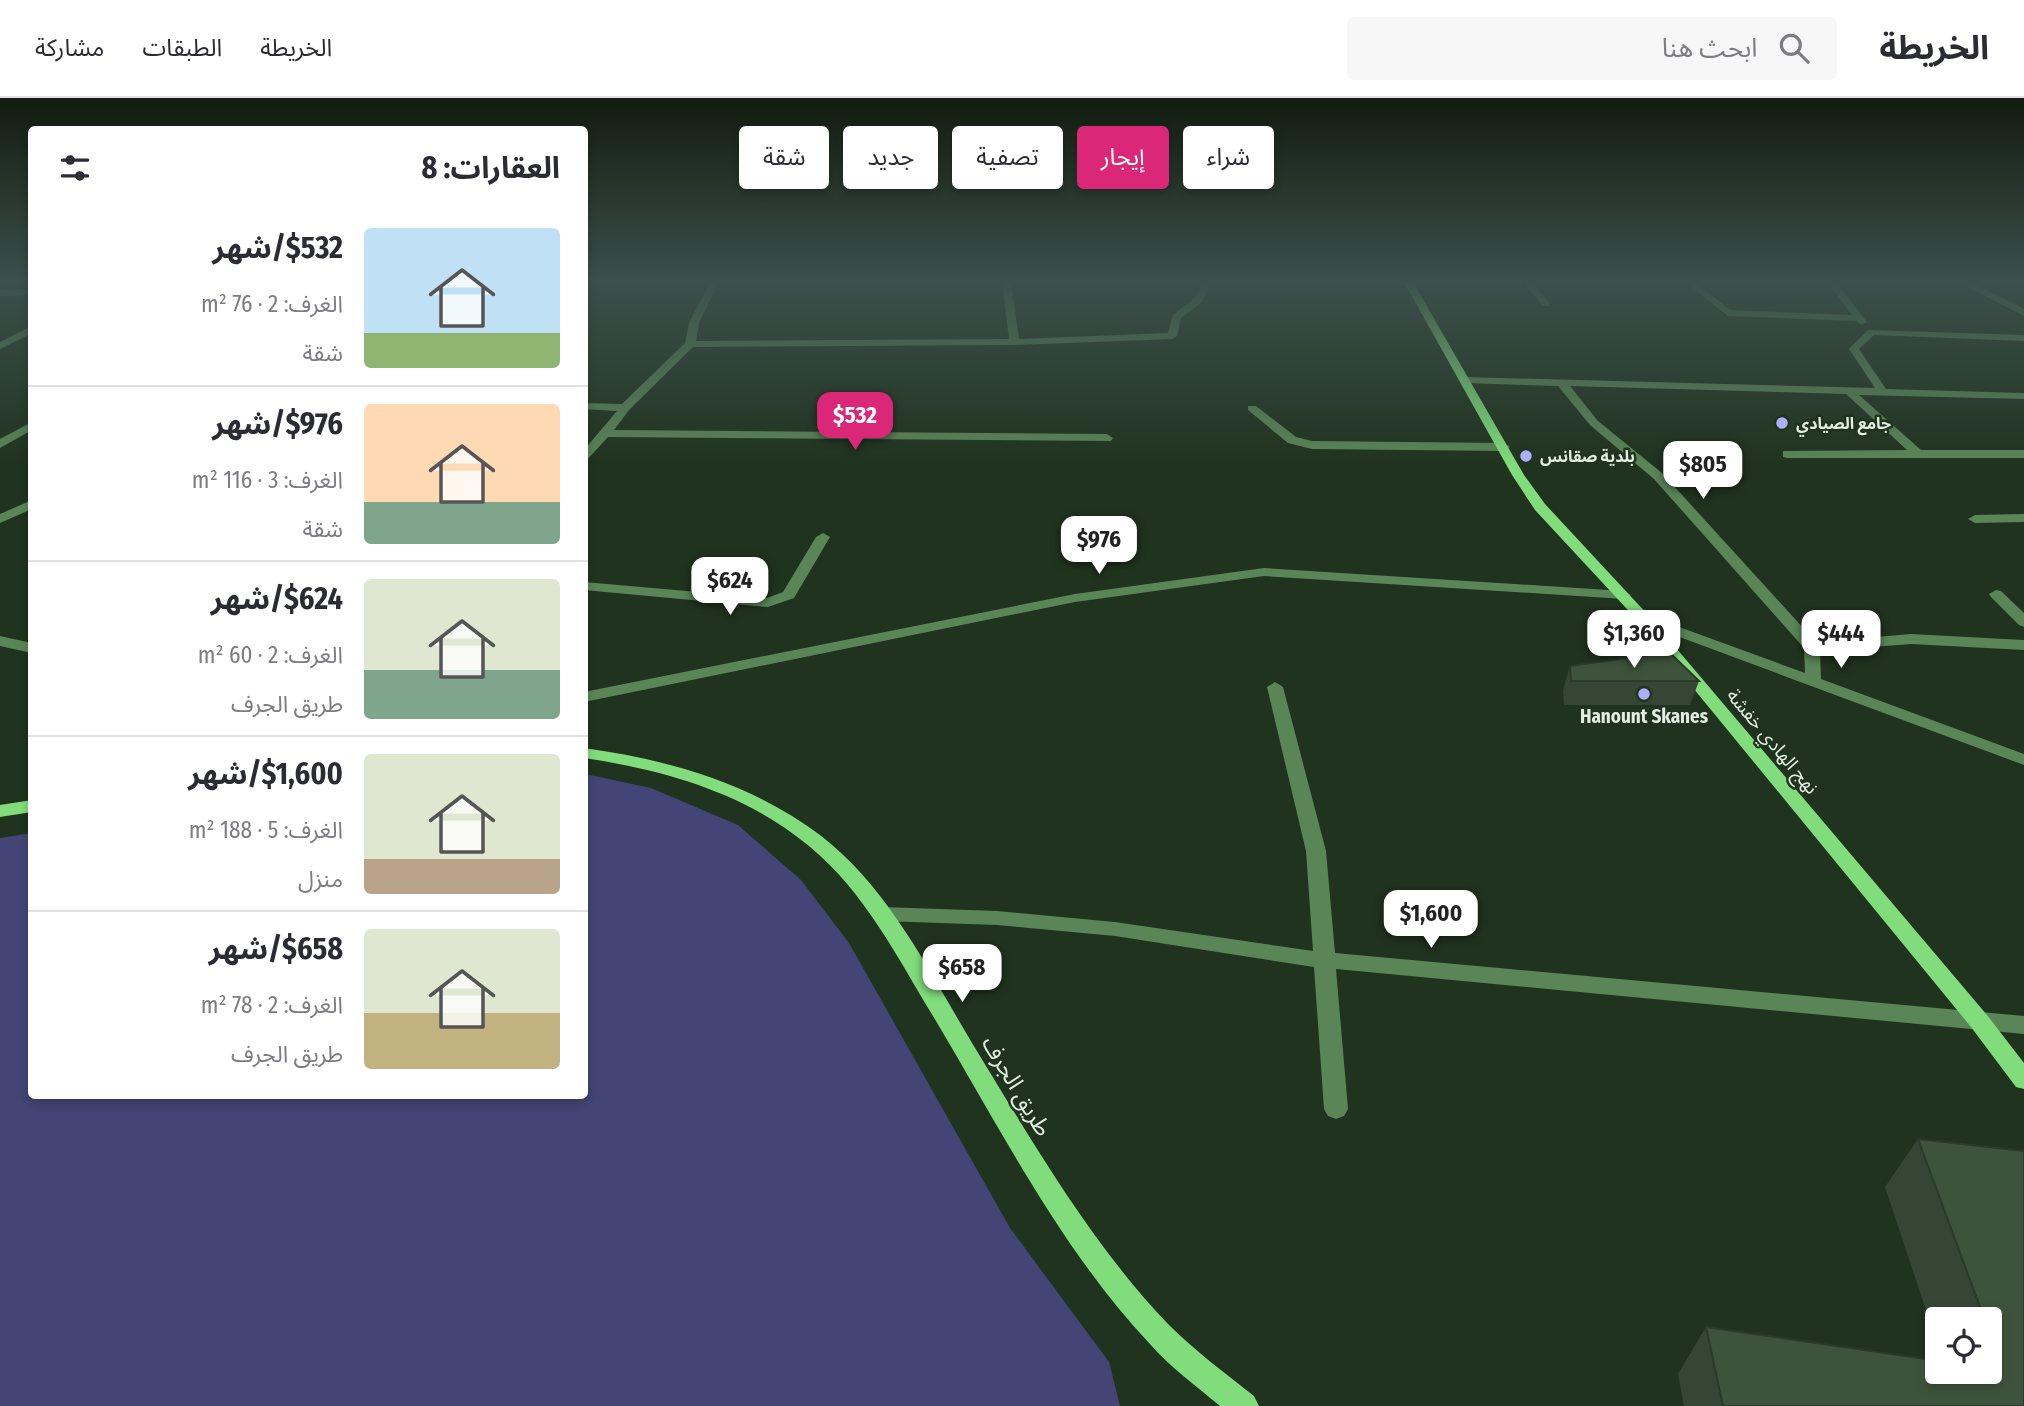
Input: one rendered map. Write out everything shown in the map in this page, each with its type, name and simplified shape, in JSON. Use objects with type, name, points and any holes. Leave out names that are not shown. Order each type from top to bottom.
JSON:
[{"type":"main road","name":"نهج الهادي خفشة","points":[[1443,343],[1540,507],[1624,595],[1979,1021],[2024,1080]]},
{"type":"main road","name":"طريق الجرف","points":[[588,753],[634,759],[675,769],[767,808],[810,837],[843,865],[881,914],[1059,1206],[1150,1324],[1244,1406]]},
{"type":"main road","points":[[0,811],[28,807]]},
{"type":"street","points":[[588,454],[625,408],[691,344],[846,343]]},
{"type":"street","points":[[1860,343],[1854,349],[1883,392]]},
{"type":"street","points":[[1465,380],[2024,396]]},
{"type":"street","points":[[1562,384],[1594,422],[1658,477],[1812,647],[1813,679]]},
{"type":"street","points":[[1849,391],[1917,453]]},
{"type":"street","points":[[588,405],[625,408]]},
{"type":"street","points":[[1252,408],[1292,440],[1312,444],[1504,447]]},
{"type":"street","points":[[0,444],[28,428]]},
{"type":"street","points":[[0,433],[18,434]]},
{"type":"street","points":[[604,433],[1107,438]]},
{"type":"street","points":[[1787,454],[2024,454]]},
{"type":"street","points":[[0,519],[28,505]]},
{"type":"street","points":[[1975,519],[2024,518]]},
{"type":"street","points":[[588,586],[768,603],[780,601],[789,595],[823,537]]},
{"type":"street","points":[[588,696],[1075,598],[1265,572],[1624,595]]},
{"type":"street","points":[[1996,594],[2024,622]]},
{"type":"street","points":[[1644,619],[1813,679],[2024,760]]},
{"type":"street","points":[[1812,647],[1911,639],[2024,645]]},
{"type":"street","points":[[0,641],[28,647]]},
{"type":"street","points":[[1275,687],[1315,851],[1336,1109]]},
{"type":"street","points":[[881,914],[997,918],[1115,929],[1322,960],[2024,1025]]},
{"type":"shaded area","points":[[588,775],[651,788],[738,825],[801,880],[849,943],[1010,1228],[1109,1362],[1120,1406],[0,1406],[0,838],[28,833],[28,1099],[588,1099]]},
{"type":"building","points":[[1669,652],[1699,681],[1571,681],[1570,666]]},
{"type":"building","points":[[1918,1139],[2024,1151],[2024,1406],[1723,1406],[1706,1327],[1925,1359],[1925,1384],[2002,1384],[2002,1307],[1980,1307]]},
{"type":"place","name":"جامع الصيادي","points":[[1782,423]]},
{"type":"place","name":"بلدية صقانس","points":[[1526,456]]},
{"type":"place","name":"Hanount Skanes","points":[[1644,694]]}]
